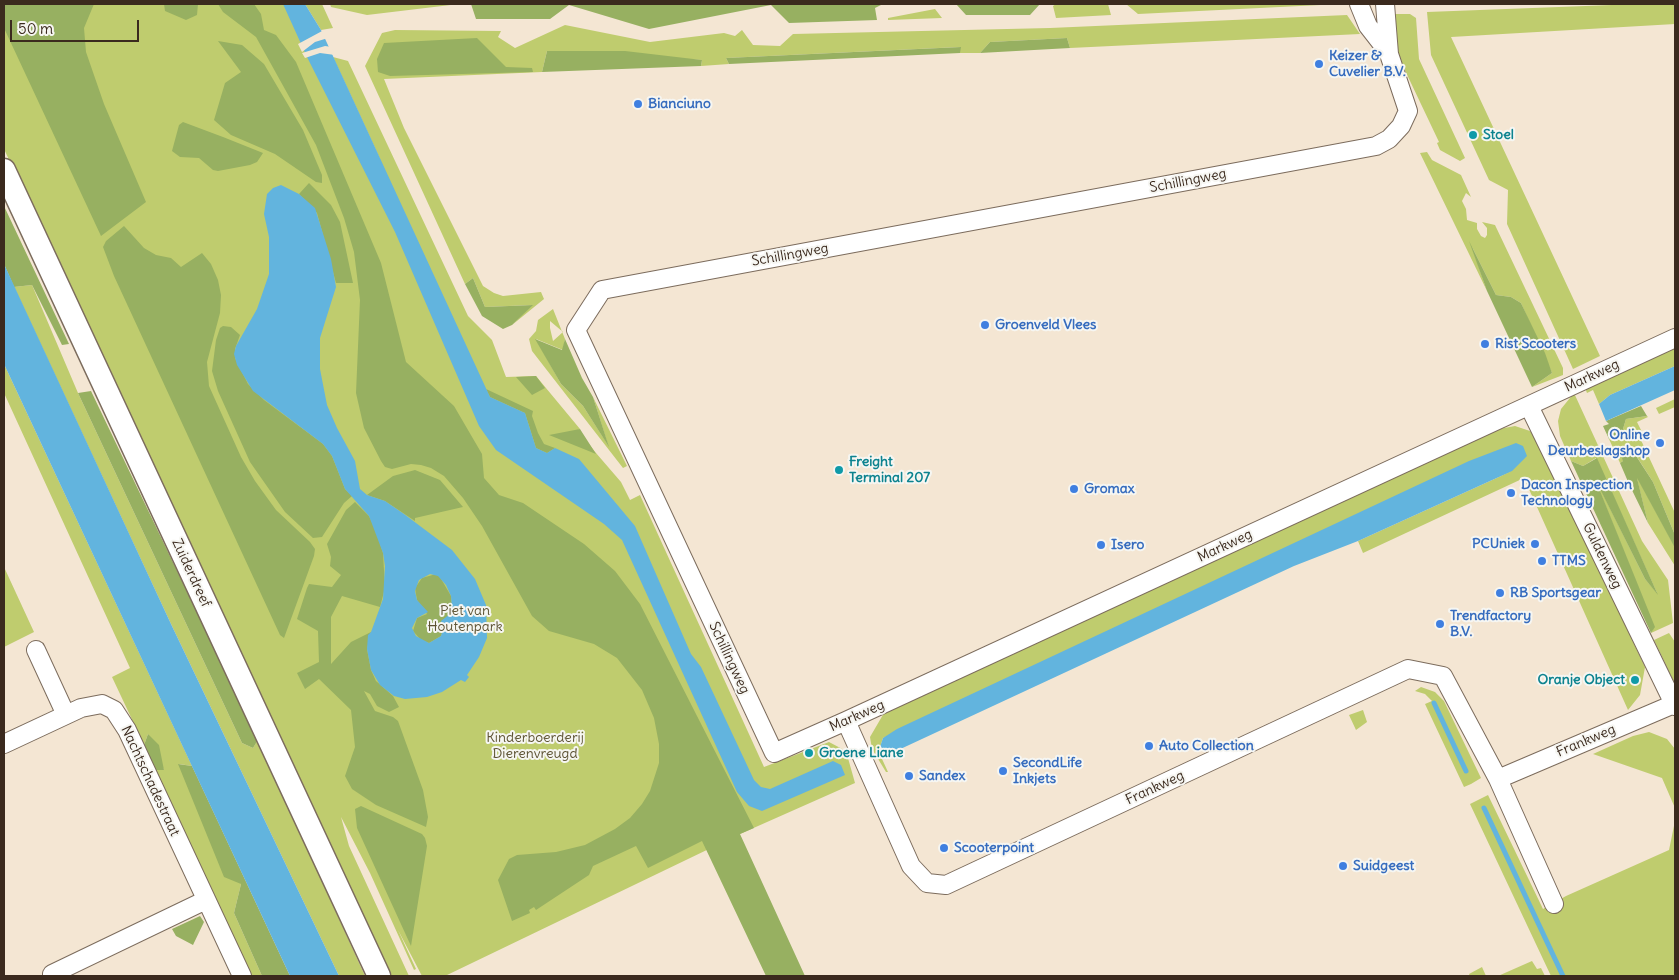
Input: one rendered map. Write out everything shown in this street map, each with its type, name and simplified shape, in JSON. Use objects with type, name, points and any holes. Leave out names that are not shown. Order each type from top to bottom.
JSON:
[{"type":"street","name":"Schillingweg","points":[[1359,4],[1368,26],[1389,54]]},
{"type":"street","name":"Schillingweg","points":[[774,753],[576,330],[602,290],[1376,146],[1389,139],[1401,126],[1408,111],[1389,54],[1385,4]]},
{"type":"street","name":"Zuiderdreef","points":[[4,170],[379,976]]},
{"type":"street","name":"Markweg","points":[[774,753],[1675,338]]},
{"type":"street","name":"Guldenweg","points":[[1529,406],[1675,705]]},
{"type":"street","points":[[36,650],[66,715]]},
{"type":"street","name":"Frankweg","points":[[846,721],[910,866],[927,883],[946,886],[1408,670],[1443,676],[1498,779],[1554,904]]},
{"type":"street","name":"Nachtschadestraat","points":[[4,744],[81,708],[102,704],[116,713],[124,724],[242,976]]},
{"type":"street","name":"Frankweg","points":[[1498,779],[1675,705]]},
{"type":"street","points":[[52,974],[206,900]]},
{"type":"green space","name":"Piet van Houtenpark","points":[[4,4],[295,4],[380,159],[333,57],[348,61],[468,316],[492,340],[506,377],[536,376],[621,482],[630,500],[640,495],[764,767],[829,742],[846,751],[855,783],[740,834],[445,976],[422,976],[398,930],[416,969],[414,970],[370,873],[341,817],[349,846],[409,976],[389,976],[4,149]]},
{"type":"green space","points":[[4,4],[94,4],[84,28],[86,52],[104,104],[146,202],[101,236],[4,28]]},
{"type":"green space","points":[[164,4],[198,4],[197,15],[186,20],[165,11]]},
{"type":"green space","points":[[218,4],[254,4],[261,14],[264,30],[276,35],[296,62],[381,263],[406,362],[454,406],[482,454],[484,478],[499,495],[523,503],[584,544],[615,571],[640,604],[754,828],[740,834],[805,976],[766,976],[702,841],[648,868],[636,846],[593,866],[589,875],[536,910],[534,907],[529,910],[530,913],[512,921],[498,880],[509,859],[517,855],[556,852],[585,845],[615,829],[630,818],[642,804],[650,791],[659,763],[659,744],[654,718],[642,690],[617,658],[594,644],[549,631],[532,616],[482,526],[463,498],[444,476],[431,468],[421,465],[411,464],[392,469],[385,467],[381,461],[364,428],[356,393],[360,300],[354,252],[344,218],[316,145],[256,37],[223,12]]},
{"type":"green space","points":[[305,4],[322,4],[333,28],[321,30]]},
{"type":"green space","points":[[330,4],[459,4],[367,15],[331,7]]},
{"type":"green space","points":[[471,4],[569,5],[550,19],[476,19]]},
{"type":"green space","points":[[883,4],[875,8],[877,20],[789,23],[771,5],[649,29],[569,5]]},
{"type":"green space","points":[[956,4],[1040,4],[1030,15],[966,15]]},
{"type":"green space","points":[[1056,4],[1108,4],[1111,15],[1056,18],[1053,6]]},
{"type":"green space","points":[[1126,4],[1341,4],[1138,14]]},
{"type":"green space","points":[[1675,4],[1675,24],[1451,37],[1600,356],[1573,369],[1507,224],[1508,190],[1489,180],[1431,55],[1427,12]]},
{"type":"green space","points":[[935,9],[942,18],[888,20],[888,18]]},
{"type":"green space","points":[[1391,14],[1410,14],[1416,18],[1419,59],[1465,158],[1460,161],[1440,150],[1437,143],[1439,142],[1401,62],[1395,42]]},
{"type":"green space","points":[[1347,15],[1360,34],[1070,48],[1067,38],[990,42],[980,53],[960,53],[960,47],[726,58],[729,64],[701,66],[702,60],[547,51],[542,72],[384,79],[404,128],[483,286],[503,296],[541,292],[544,299],[512,325],[532,305],[485,307],[473,278],[465,284],[365,66],[382,33],[395,30],[501,31],[498,37],[515,48],[565,25],[650,42],[724,33],[735,36],[742,30],[753,45],[780,46],[793,34],[1050,28]]},
{"type":"green space","points":[[477,38],[506,67],[532,68],[533,72],[390,76],[378,72],[377,59],[384,43]]},
{"type":"green space","points":[[1067,38],[1070,48],[980,53],[990,42]]},
{"type":"green space","points":[[218,41],[242,45],[264,64],[303,130],[322,175],[322,183],[316,182],[275,154],[231,135],[214,120],[225,83],[241,72]]},
{"type":"green space","points":[[961,47],[960,53],[729,64],[726,58]]},
{"type":"green space","points":[[547,51],[625,51],[702,60],[701,66],[542,72]]},
{"type":"green space","points":[[183,122],[263,153],[257,162],[250,165],[218,171],[213,170],[199,158],[180,157],[172,151],[179,125]]},
{"type":"green space","points":[[1427,152],[1432,160],[1461,175],[1471,197],[1466,193],[1462,201],[1466,209],[1467,220],[1477,223],[1477,229],[1481,236],[1485,238],[1487,235],[1487,228],[1482,222],[1495,225],[1563,368],[1563,375],[1532,387],[1552,373],[1521,303],[1511,297],[1496,295],[1472,247],[1487,291],[1420,153]]},
{"type":"green space","points":[[309,183],[331,205],[340,222],[353,283],[336,283],[317,213],[299,194]]},
{"type":"green space","points":[[4,206],[69,344],[62,345],[32,285],[14,287],[4,264]]},
{"type":"green space","points":[[124,226],[144,248],[156,255],[171,258],[181,267],[202,253],[211,264],[218,280],[221,295],[220,313],[207,362],[209,386],[241,457],[255,481],[276,510],[315,549],[284,638],[280,635],[114,276],[103,247],[106,241]]},
{"type":"green space","points":[[1469,241],[1496,295],[1511,297],[1521,303],[1545,353],[1552,373],[1532,387],[1487,291]]},
{"type":"green space","points":[[473,278],[485,307],[533,305],[512,325],[503,329],[482,316],[465,284]]},
{"type":"green space","points":[[32,285],[78,393],[242,743],[253,748],[258,740],[365,976],[339,976],[171,624],[14,287]]},
{"type":"green space","points":[[553,309],[562,331],[550,321],[553,341],[562,333],[565,339],[563,350],[536,339],[561,384],[583,406],[608,445],[593,397],[627,466],[623,468],[532,351],[529,339],[536,331],[538,320]]},
{"type":"green space","points":[[223,326],[231,327],[240,335],[235,349],[235,358],[248,384],[264,400],[323,444],[332,456],[345,489],[352,496],[344,503],[322,537],[313,538],[285,512],[250,462],[218,391],[212,371],[216,340],[220,328]]},
{"type":"green space","points":[[535,339],[562,350],[565,339],[582,378],[593,397],[609,447],[583,406],[561,384]]},
{"type":"green space","points":[[1675,345],[1675,366],[1610,395],[1599,404],[1593,390],[1587,393],[1585,388]]},
{"type":"green space","points":[[4,364],[192,766],[179,764],[241,884],[234,913],[262,976],[252,976],[156,770],[164,770],[148,734],[144,745],[112,677],[130,668],[4,393]]},
{"type":"green space","points":[[536,376],[545,388],[532,395],[516,377]]},
{"type":"green space","points":[[486,389],[533,411],[532,416],[544,444],[555,448],[547,453],[536,448],[525,413],[490,397]]},
{"type":"green space","points":[[91,391],[258,740],[253,748],[242,743],[78,393]]},
{"type":"green space","points":[[1574,393],[1642,541],[1668,580],[1673,623],[1651,633],[1654,627],[1592,472],[1645,579],[1657,593],[1596,458],[1583,466],[1571,461],[1560,436],[1558,421],[1561,409]]},
{"type":"green space","points":[[1675,399],[1675,407],[1659,414],[1656,408]]},
{"type":"green space","points":[[1641,406],[1647,416],[1626,419],[1623,429],[1627,434],[1609,439],[1603,426],[1609,424],[1606,421]]},
{"type":"green space","points":[[1647,416],[1637,422],[1644,436],[1640,438],[1675,513],[1675,535],[1653,482],[1630,446],[1623,461],[1620,463],[1609,439],[1626,434],[1623,429],[1626,419]]},
{"type":"green space","points":[[1515,426],[1530,431],[1538,441],[1645,667],[1640,695],[1628,710],[1524,478],[1363,553],[1358,541],[1512,471],[883,738],[880,747],[877,748],[888,772],[886,772],[872,749],[870,737],[884,713],[1499,429]]},
{"type":"green space","points":[[580,429],[596,454],[549,435]]},
{"type":"green space","points":[[1629,445],[1653,482],[1675,535],[1675,548],[1637,478],[1648,523],[1629,484],[1620,463],[1623,461],[1622,458]]},
{"type":"green space","points":[[1597,458],[1658,595],[1645,579],[1596,481],[1655,627],[1651,633],[1571,461],[1583,466]]},
{"type":"green space","points":[[415,470],[440,480],[463,507],[415,518],[415,521],[385,501],[367,495],[393,476]]},
{"type":"green space","points":[[1636,475],[1675,547],[1675,566],[1648,523]]},
{"type":"green space","points":[[355,502],[369,516],[375,528],[383,553],[385,588],[380,607],[342,596],[331,617],[331,664],[351,642],[371,632],[367,649],[371,670],[376,681],[393,696],[399,707],[389,712],[377,706],[370,694],[364,691],[375,711],[393,717],[398,721],[423,790],[428,817],[426,827],[376,805],[352,789],[345,776],[355,747],[351,710],[319,679],[305,689],[297,673],[319,662],[318,631],[297,619],[307,588],[309,584],[332,587],[341,575],[330,566],[331,557],[327,544],[346,510]]},
{"type":"green space","points":[[4,567],[34,632],[4,647]]},
{"type":"green space","points":[[436,574],[440,577],[451,596],[452,609],[446,619],[441,636],[429,643],[421,640],[413,631],[417,618],[427,614],[417,600],[415,588],[422,578]]},
{"type":"green space","points":[[1669,633],[1675,642],[1675,684],[1654,640]]},
{"type":"green space","points":[[1421,687],[1435,692],[1444,701],[1481,778],[1471,784],[1464,787],[1425,704],[1432,701],[1425,694],[1415,691]]},
{"type":"green space","points":[[1363,710],[1367,722],[1356,730],[1349,715]]},
{"type":"green space","points":[[1649,732],[1667,739],[1675,749],[1675,808],[1662,778],[1593,754],[1633,736]]},
{"type":"green space","points":[[148,734],[159,745],[164,770],[156,770],[144,745]]},
{"type":"green space","points":[[178,764],[192,766],[290,976],[262,976],[234,913],[241,884],[224,877]]},
{"type":"green space","points":[[1488,795],[1543,909],[1566,896],[1669,850],[1675,821],[1675,976],[1551,976],[1470,804]]},
{"type":"green space","points":[[361,806],[422,834],[425,838],[427,846],[411,946],[357,828],[355,809]]},
{"type":"green space","points":[[200,916],[204,922],[193,945],[176,936],[172,929]]},
{"type":"green space","points":[[1532,961],[1537,969],[1541,968],[1545,976],[1498,976]]},
{"type":"green space","points":[[1482,967],[1486,976],[1470,976],[1469,974]]},
{"type":"water","points":[[283,4],[305,4],[321,30],[490,397],[525,413],[536,448],[547,453],[555,448],[579,459],[635,526],[691,654],[701,667],[754,780],[761,787],[770,789],[833,761],[841,765],[845,775],[762,811],[749,806],[737,792],[622,540],[604,524],[496,450],[479,426],[395,232],[307,57]]},
{"type":"water","points":[[281,185],[299,194],[315,208],[331,259],[336,287],[320,338],[320,369],[327,405],[355,461],[360,489],[367,495],[385,501],[452,550],[475,579],[486,605],[487,638],[479,657],[467,675],[469,677],[465,682],[461,680],[442,692],[427,697],[405,699],[394,696],[380,685],[371,670],[367,649],[368,635],[371,632],[383,599],[385,566],[383,553],[369,516],[345,489],[332,456],[323,444],[253,391],[237,365],[234,354],[236,346],[257,309],[269,274],[269,237],[264,214],[267,194],[273,188]],"holes":[[[430,574],[438,576],[446,585],[451,596],[452,609],[450,614],[441,621],[443,629],[441,636],[429,643],[416,636],[412,628],[417,618],[428,612],[417,600],[415,591],[419,580]]]},
{"type":"water","points":[[4,264],[171,624],[339,976],[290,976],[4,364]]},
{"type":"water","points":[[1675,366],[1675,390],[1606,421],[1599,404],[1610,395]]},
{"type":"water","points":[[1516,443],[1523,446],[1527,456],[1512,471],[1358,541],[1294,566],[894,752],[880,747],[883,738],[897,729],[1469,461]]},
{"type":"pier","points":[[324,30],[328,38],[315,42],[302,52],[298,44]]},
{"type":"pier","points":[[325,46],[332,47],[335,55],[320,53],[305,58],[302,53]]},
{"type":"waterway","points":[[1434,703],[1466,771]]},
{"type":"waterway","points":[[1484,808],[1563,976]]},
{"type":"place","name":"Keizer & Cuvelier B.V.","points":[[1319,64]]},
{"type":"place","name":"Bianciuno","points":[[638,104]]},
{"type":"place","name":"Stoel","points":[[1473,135]]},
{"type":"place","name":"Groenveld Vlees","points":[[985,325]]},
{"type":"place","name":"Rist Scooters","points":[[1485,344]]},
{"type":"place","name":"Online Deurbeslagshop","points":[[1660,443]]},
{"type":"place","name":"Freight Terminal 207","points":[[839,470]]},
{"type":"place","name":"Gromax","points":[[1074,489]]},
{"type":"place","name":"Dacon Inspection Technology","points":[[1511,493]]},
{"type":"place","name":"PCUniek","points":[[1535,544]]},
{"type":"place","name":"Isero","points":[[1101,545]]},
{"type":"place","name":"TTMS","points":[[1542,561]]},
{"type":"place","name":"RB Sportsgear","points":[[1500,593]]},
{"type":"place","name":"Trendfactory B.V.","points":[[1440,624]]},
{"type":"place","name":"Oranje Object","points":[[1635,680]]},
{"type":"place","name":"Auto Collection","points":[[1149,746]]},
{"type":"place","name":"Groene Liane","points":[[809,753]]},
{"type":"place","name":"SecondLife Inkjets","points":[[1003,771]]},
{"type":"place","name":"Sandex","points":[[909,776]]},
{"type":"place","name":"Scooterpoint","points":[[944,848]]},
{"type":"place","name":"Suidgeest","points":[[1343,866]]},
{"type":"park label","name":"Kinderboerderij Dierenvreugd","points":[[535,746]]}]
